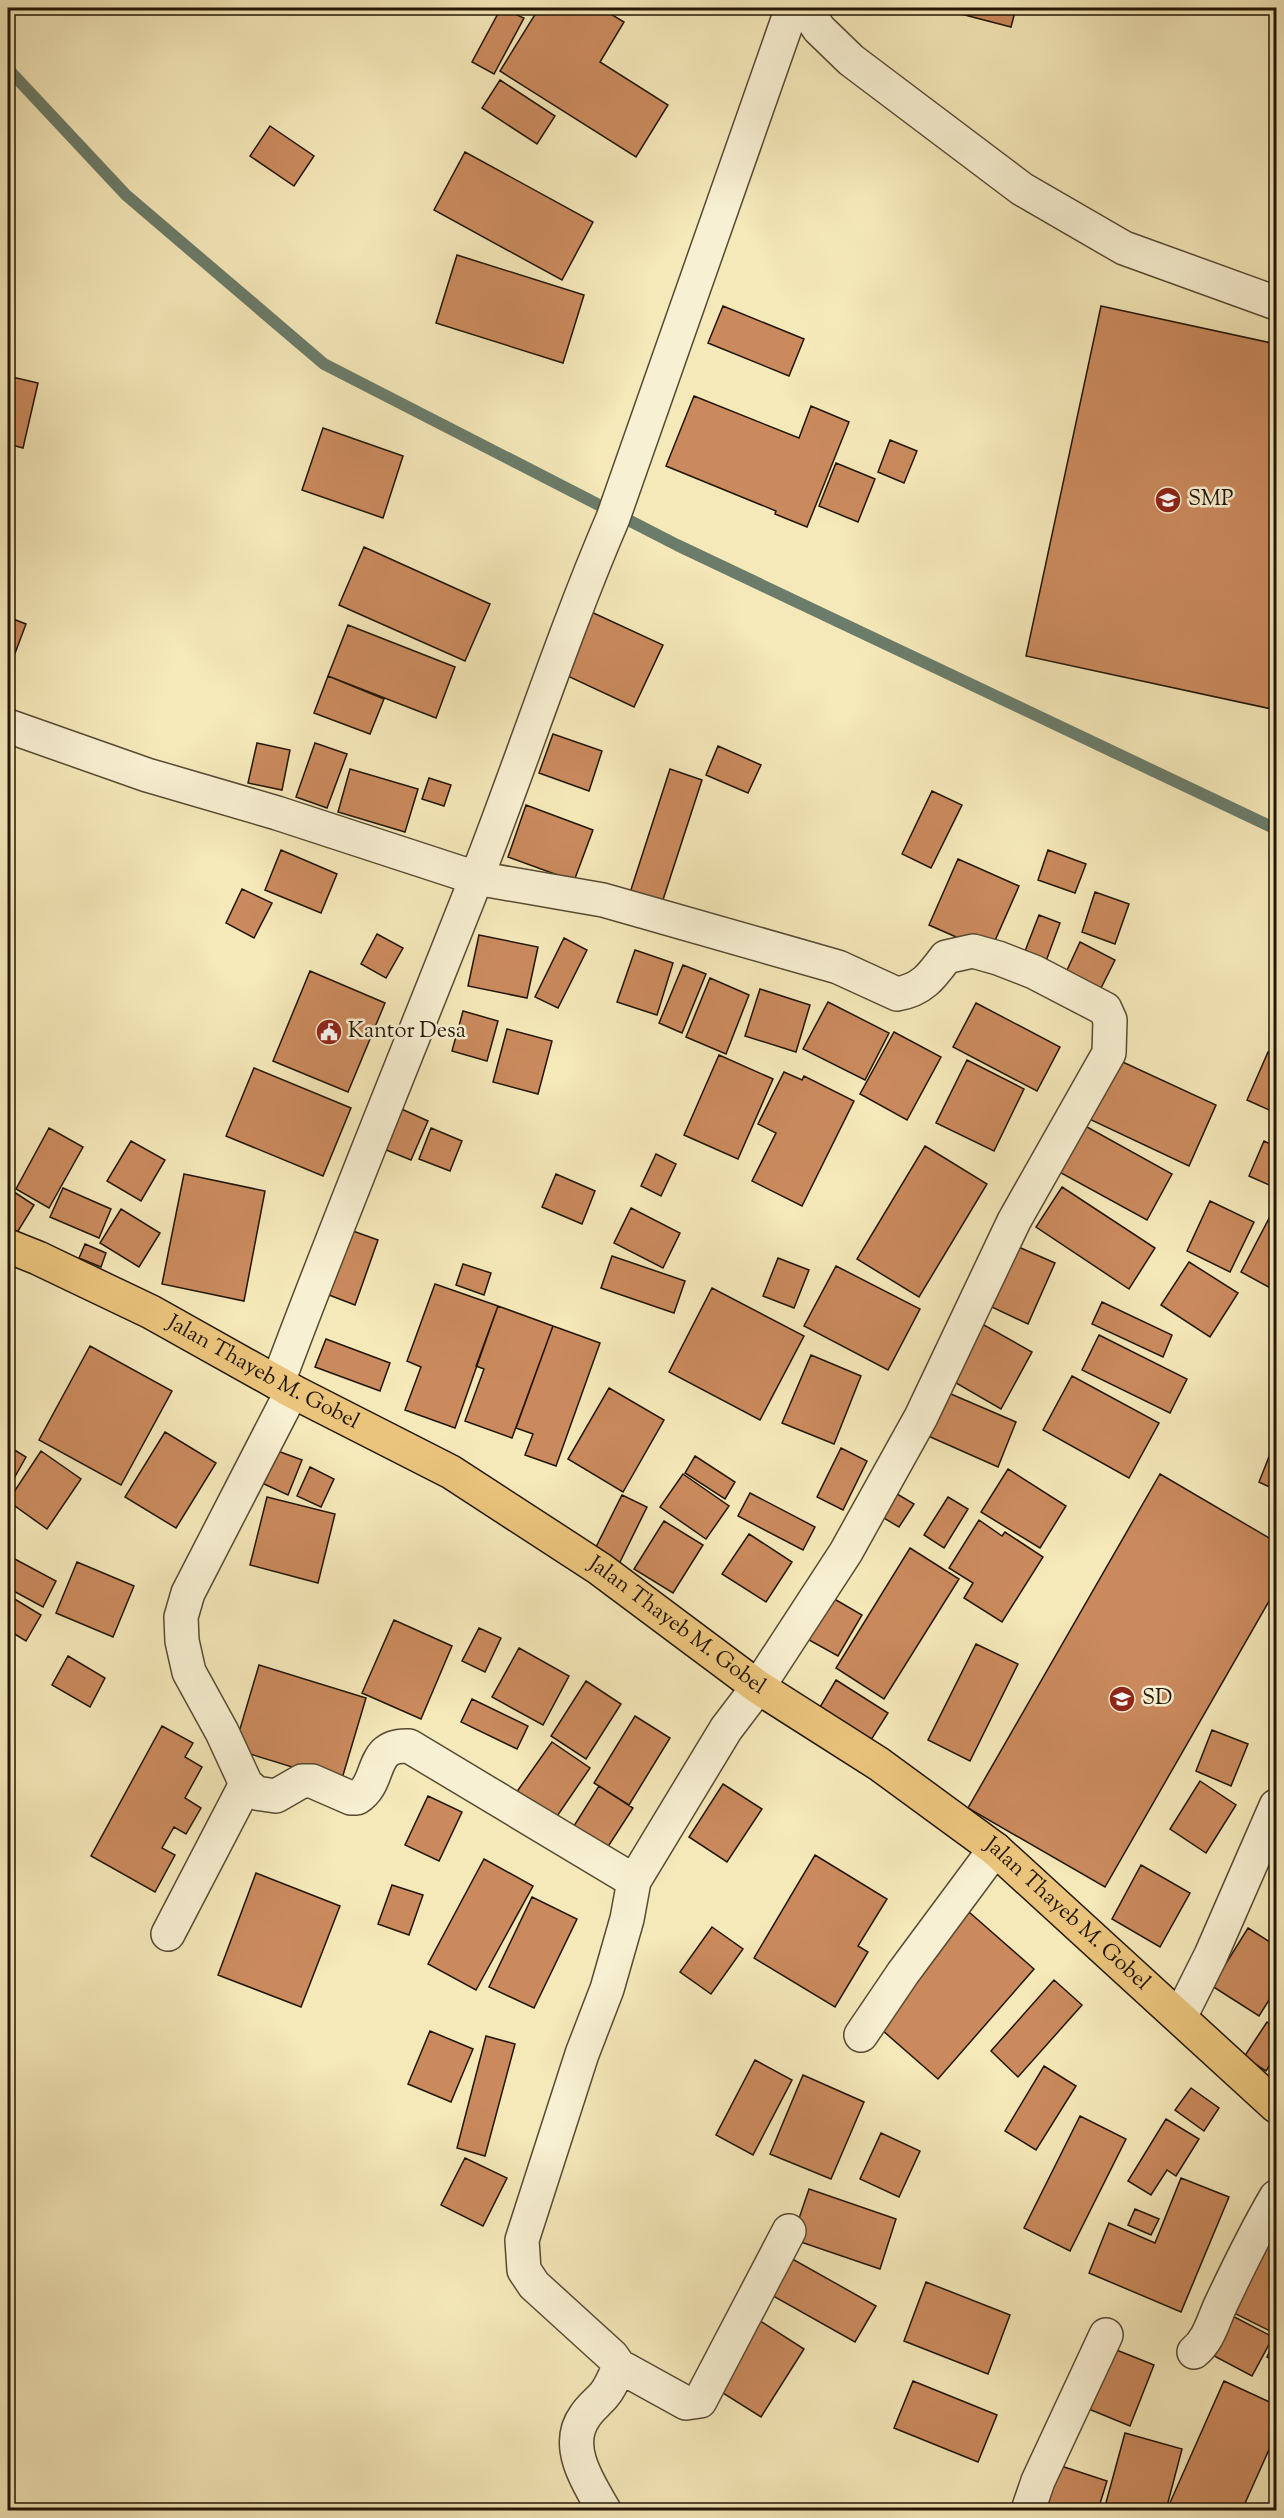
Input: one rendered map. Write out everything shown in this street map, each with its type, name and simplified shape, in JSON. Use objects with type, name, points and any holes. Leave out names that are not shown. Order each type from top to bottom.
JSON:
[{"type":"main road","name":"Jalan Thayeb M. Gobel","points":[[8,1246],[151,1312],[285,1387],[451,1472],[600,1569],[758,1687],[879,1764],[995,1849],[1276,2106]]},
{"type":"street","points":[[634,1881],[409,1746],[396,1745],[385,1751],[366,1790],[357,1798],[351,1798],[312,1781],[302,1781],[276,1796],[256,1793],[246,1784],[222,1732],[189,1672],[182,1641],[181,1617],[188,1593],[285,1387],[332,1238],[476,878],[590,573],[613,518],[792,8]]},
{"type":"street","points":[[805,8],[819,28],[851,60],[1022,189],[1124,248],[1276,303]]},
{"type":"street","points":[[8,726],[147,775],[277,813],[476,878],[603,900],[838,966],[897,994],[919,988],[929,980],[946,957],[973,951],[1034,972],[1106,1009],[1110,1020],[1109,1053],[1014,1221],[951,1348],[921,1417],[846,1552],[758,1687],[726,1729],[634,1881],[627,1919],[607,1989],[582,2054],[522,2240],[524,2270],[534,2285],[612,2356],[619,2366],[686,2403],[700,2401],[789,2231]]},
{"type":"street","points":[[168,1934],[246,1784]]},
{"type":"street","points":[[1180,2017],[1211,1955],[1276,1806]]},
{"type":"street","points":[[861,2035],[903,1973],[995,1849]]},
{"type":"street","points":[[1194,2352],[1201,2346],[1210,2331],[1220,2306],[1276,2197]]},
{"type":"street","points":[[1028,2511],[1038,2481],[1106,2335]]},
{"type":"street","points":[[604,2511],[578,2459],[578,2431],[584,2417],[610,2387],[619,2366]]},
{"type":"building","points":[[501,8],[524,18],[494,74],[472,62]]},
{"type":"building","points":[[539,8],[601,8],[624,22],[600,62],[668,105],[636,157],[500,71]]},
{"type":"building","points":[[959,8],[1016,8],[1011,27],[957,13]]},
{"type":"building","points":[[500,80],[555,116],[537,144],[482,108]]},
{"type":"building","points":[[270,126],[314,156],[294,186],[250,156]]},
{"type":"building","points":[[465,152],[593,222],[562,280],[434,210]]},
{"type":"building","points":[[457,255],[584,295],[563,363],[436,323]]},
{"type":"building","points":[[723,306],[804,339],[789,376],[708,343]]},
{"type":"building","name":"SMP","points":[[1101,306],[1276,344],[1276,710],[1026,656]]},
{"type":"building","points":[[8,376],[38,383],[23,448],[8,444]]},
{"type":"building","points":[[694,396],[799,438],[811,406],[849,422],[807,527],[775,514],[776,511],[666,466]]},
{"type":"building","points":[[323,428],[403,456],[383,518],[302,490]]},
{"type":"building","points":[[890,440],[917,451],[904,483],[878,472]]},
{"type":"building","points":[[836,463],[875,479],[858,522],[819,506]]},
{"type":"building","points":[[8,503],[14,505],[8,525]]},
{"type":"building","points":[[364,547],[490,604],[465,661],[339,605]]},
{"type":"building","points":[[587,610],[663,645],[634,707],[559,672]]},
{"type":"building","points":[[8,617],[26,624],[8,672]]},
{"type":"building","points":[[348,625],[455,667],[436,718],[328,676]]},
{"type":"building","points":[[328,676],[384,699],[370,734],[314,713]]},
{"type":"building","points":[[553,734],[602,751],[589,791],[539,773]]},
{"type":"building","points":[[257,743],[290,750],[282,790],[248,783]]},
{"type":"building","points":[[315,743],[347,754],[327,808],[296,797]]},
{"type":"building","points":[[718,746],[761,765],[748,793],[706,775]]},
{"type":"building","points":[[350,769],[418,789],[405,832],[338,812]]},
{"type":"building","points":[[670,769],[702,780],[659,912],[627,902]]},
{"type":"building","points":[[429,778],[451,785],[444,806],[422,799]]},
{"type":"building","points":[[932,791],[962,805],[931,868],[902,854]]},
{"type":"building","points":[[526,805],[593,830],[574,881],[508,857]]},
{"type":"building","points":[[281,850],[337,874],[321,913],[265,890]]},
{"type":"building","points":[[1048,850],[1086,864],[1075,893],[1038,880]]},
{"type":"building","points":[[958,859],[1019,886],[990,952],[929,925]]},
{"type":"building","points":[[242,889],[272,903],[254,938],[226,923]]},
{"type":"building","points":[[1095,892],[1129,904],[1115,944],[1082,932]]},
{"type":"building","points":[[1039,915],[1060,923],[1042,972],[1020,964]]},
{"type":"building","points":[[377,934],[403,948],[386,978],[361,964]]},
{"type":"building","points":[[479,935],[538,947],[527,998],[468,986]]},
{"type":"building","points":[[564,938],[587,950],[558,1008],[535,997]]},
{"type":"building","points":[[1080,942],[1115,960],[1096,998],[1062,981]]},
{"type":"building","points":[[635,950],[673,963],[657,1015],[617,1002]]},
{"type":"building","points":[[683,965],[706,974],[682,1033],[659,1023]]},
{"type":"building","name":"Kantor Desa","points":[[310,971],[385,1003],[348,1092],[273,1061]]},
{"type":"building","points":[[710,978],[749,995],[726,1054],[686,1037]]},
{"type":"building","points":[[760,989],[810,1005],[796,1052],[745,1036]]},
{"type":"building","points":[[828,1002],[889,1033],[865,1080],[803,1049]]},
{"type":"building","points":[[976,1003],[1060,1047],[1037,1091],[953,1047]]},
{"type":"building","points":[[463,1011],[498,1021],[487,1061],[452,1051]]},
{"type":"building","points":[[507,1029],[552,1041],[538,1094],[493,1082]]},
{"type":"building","points":[[894,1032],[941,1057],[907,1120],[860,1094]]},
{"type":"building","points":[[1268,1052],[1276,1056],[1276,1113],[1247,1100]]},
{"type":"building","points":[[719,1055],[773,1079],[738,1159],[684,1135]]},
{"type":"building","points":[[1114,1058],[1216,1105],[1189,1166],[1087,1118]]},
{"type":"building","points":[[967,1060],[1024,1089],[994,1151],[936,1123]]},
{"type":"building","points":[[254,1068],[351,1108],[323,1176],[226,1136]]},
{"type":"building","points":[[784,1072],[802,1080],[804,1076],[854,1101],[802,1206],[752,1181],[776,1133],[758,1124]]},
{"type":"building","points":[[397,1107],[428,1121],[411,1160],[379,1147]]},
{"type":"building","points":[[1078,1122],[1172,1174],[1147,1220],[1052,1168]]},
{"type":"building","points":[[49,1128],[83,1147],[49,1208],[16,1189]]},
{"type":"building","points":[[431,1128],[462,1141],[450,1171],[419,1159]]},
{"type":"building","points":[[131,1141],[165,1160],[141,1201],[107,1181]]},
{"type":"building","points":[[1264,1141],[1276,1147],[1276,1188],[1249,1176]]},
{"type":"building","points":[[925,1146],[987,1184],[919,1297],[857,1259]]},
{"type":"building","points":[[656,1154],[676,1164],[661,1196],[641,1186]]},
{"type":"building","points":[[184,1174],[265,1191],[244,1301],[162,1284]]},
{"type":"building","points":[[556,1174],[595,1191],[582,1224],[542,1207]]},
{"type":"building","points":[[1062,1187],[1155,1248],[1129,1289],[1036,1227]]},
{"type":"building","points":[[8,1188],[34,1205],[15,1236],[8,1231]]},
{"type":"building","points":[[63,1188],[111,1209],[99,1238],[50,1217]]},
{"type":"building","points":[[1210,1201],[1254,1222],[1230,1272],[1187,1251]]},
{"type":"building","points":[[1276,1205],[1276,1291],[1241,1272]]},
{"type":"building","points":[[631,1208],[680,1233],[663,1268],[614,1243]]},
{"type":"building","points":[[121,1209],[160,1233],[139,1267],[100,1243]]},
{"type":"building","points":[[339,1226],[378,1240],[355,1305],[316,1290]]},
{"type":"building","points":[[1005,1241],[1055,1263],[1028,1324],[979,1301]]},
{"type":"building","points":[[85,1244],[106,1253],[101,1267],[79,1258]]},
{"type":"building","points":[[612,1256],[685,1281],[674,1313],[601,1288]]},
{"type":"building","points":[[778,1258],[809,1270],[794,1308],[763,1296]]},
{"type":"building","points":[[1189,1262],[1238,1293],[1210,1337],[1161,1305]]},
{"type":"building","points":[[463,1264],[491,1273],[484,1295],[456,1285]]},
{"type":"building","points":[[836,1266],[920,1309],[888,1370],[804,1326]]},
{"type":"building","points":[[435,1284],[498,1306],[455,1428],[405,1410],[421,1367],[407,1361]]},
{"type":"building","points":[[712,1288],[804,1336],[760,1420],[669,1372]]},
{"type":"building","points":[[1102,1302],[1172,1335],[1163,1357],[1092,1324]]},
{"type":"building","points":[[498,1306],[553,1326],[512,1438],[465,1421],[484,1369],[476,1366]]},
{"type":"building","points":[[975,1320],[1032,1352],[1001,1409],[944,1376]]},
{"type":"building","points":[[553,1326],[600,1343],[556,1466],[525,1455],[533,1434],[516,1428]]},
{"type":"building","points":[[1099,1335],[1187,1379],[1170,1413],[1082,1370]]},
{"type":"building","points":[[326,1339],[390,1363],[380,1391],[315,1367]]},
{"type":"building","points":[[90,1346],[172,1391],[121,1485],[39,1440]]},
{"type":"building","points":[[811,1355],[861,1376],[834,1444],[782,1423]]},
{"type":"building","points":[[1072,1376],[1159,1423],[1129,1478],[1043,1430]]},
{"type":"building","points":[[609,1388],[664,1420],[623,1492],[568,1459]]},
{"type":"building","points":[[944,1391],[1016,1422],[998,1467],[926,1435]]},
{"type":"building","points":[[165,1432],[216,1463],[176,1528],[125,1497]]},
{"type":"building","points":[[1276,1439],[1276,1490],[1259,1482]]},
{"type":"building","points":[[8,1446],[26,1457],[8,1489]]},
{"type":"building","points":[[841,1448],[867,1461],[843,1510],[817,1497]]},
{"type":"building","points":[[275,1450],[302,1460],[288,1495],[262,1483]]},
{"type":"building","points":[[41,1451],[81,1479],[47,1529],[8,1501]]},
{"type":"building","points":[[695,1456],[735,1482],[725,1499],[685,1473]]},
{"type":"building","points":[[310,1467],[334,1479],[321,1507],[297,1496]]},
{"type":"building","points":[[1008,1469],[1066,1506],[1040,1548],[981,1512]]},
{"type":"building","points":[[683,1474],[729,1506],[706,1539],[660,1507]]},
{"type":"building","name":"SD","points":[[1160,1474],[1276,1542],[1276,1589],[1105,1887],[968,1808]]},
{"type":"building","points":[[887,1488],[914,1504],[899,1527],[872,1511]]},
{"type":"building","points":[[750,1493],[815,1527],[803,1550],[738,1516]]},
{"type":"building","points":[[622,1495],[647,1507],[619,1564],[594,1551]]},
{"type":"building","points":[[267,1497],[335,1514],[318,1583],[250,1565]]},
{"type":"building","points":[[948,1497],[968,1509],[944,1548],[924,1535]]},
{"type":"building","points":[[979,1520],[1002,1536],[1005,1532],[1043,1557],[1002,1622],[964,1598],[973,1583],[949,1568]]},
{"type":"building","points":[[664,1521],[703,1545],[673,1593],[634,1569]]},
{"type":"building","points":[[749,1534],[792,1562],[766,1602],[722,1574]]},
{"type":"building","points":[[910,1548],[959,1579],[884,1699],[836,1668]]},
{"type":"building","points":[[11,1557],[56,1581],[43,1607],[8,1588],[8,1565]]},
{"type":"building","points":[[77,1562],[134,1586],[113,1637],[56,1613]]},
{"type":"building","points":[[824,1593],[862,1615],[838,1656],[800,1635]]},
{"type":"building","points":[[8,1595],[41,1615],[26,1641],[8,1630]]},
{"type":"building","points":[[394,1620],[452,1646],[421,1719],[362,1693]]},
{"type":"building","points":[[479,1628],[501,1638],[485,1672],[462,1661]]},
{"type":"building","points":[[976,1644],[1018,1664],[970,1761],[928,1740]]},
{"type":"building","points":[[519,1648],[569,1676],[543,1725],[492,1697]]},
{"type":"building","points":[[68,1656],[105,1678],[90,1707],[52,1685]]},
{"type":"building","points":[[259,1665],[366,1698],[341,1782],[234,1749]]},
{"type":"building","points":[[836,1680],[888,1713],[871,1740],[820,1707]]},
{"type":"building","points":[[586,1681],[621,1704],[586,1759],[551,1736]]},
{"type":"building","points":[[472,1699],[528,1726],[517,1749],[461,1722]]},
{"type":"building","points":[[635,1716],[670,1738],[629,1805],[594,1783]]},
{"type":"building","points":[[162,1726],[193,1743],[185,1757],[202,1767],[185,1798],[201,1808],[186,1834],[174,1827],[162,1848],[175,1855],[155,1892],[91,1856]]},
{"type":"building","points":[[1212,1730],[1248,1744],[1231,1786],[1196,1771]]},
{"type":"building","points":[[552,1742],[590,1768],[549,1828],[511,1800]]},
{"type":"building","points":[[1200,1781],[1236,1805],[1206,1853],[1170,1829]]},
{"type":"building","points":[[723,1784],[762,1809],[727,1862],[689,1837]]},
{"type":"building","points":[[599,1786],[633,1808],[600,1859],[567,1837]]},
{"type":"building","points":[[428,1796],[462,1812],[439,1861],[405,1845]]},
{"type":"building","points":[[815,1855],[887,1899],[858,1946],[868,1952],[835,2007],[754,1958]]},
{"type":"building","points":[[484,1859],[533,1886],[476,1990],[428,1964]]},
{"type":"building","points":[[1141,1865],[1190,1893],[1160,1947],[1112,1919]]},
{"type":"building","points":[[256,1873],[340,1906],[301,2007],[218,1975]]},
{"type":"building","points":[[392,1885],[423,1895],[409,1935],[378,1924]]},
{"type":"building","points":[[532,1897],[577,1919],[534,2008],[489,1987]]},
{"type":"building","points":[[969,1912],[1034,1969],[938,2079],[874,2023]]},
{"type":"building","points":[[712,1927],[743,1949],[711,1994],[680,1972]]},
{"type":"building","points":[[1248,1928],[1276,1946],[1276,1989],[1259,2016],[1212,1986]]},
{"type":"building","points":[[1054,1980],[1082,2005],[1018,2077],[991,2051]]},
{"type":"building","points":[[1267,2022],[1276,2028],[1276,2055],[1266,2071],[1244,2057]]},
{"type":"building","points":[[430,2031],[473,2049],[451,2102],[408,2084]]},
{"type":"building","points":[[486,2036],[515,2044],[485,2156],[457,2148]]},
{"type":"building","points":[[755,2060],[792,2080],[753,2155],[716,2135]]},
{"type":"building","points":[[1044,2066],[1076,2086],[1036,2150],[1005,2131]]},
{"type":"building","points":[[803,2075],[864,2102],[831,2179],[770,2154]]},
{"type":"building","points":[[1191,2088],[1219,2108],[1204,2131],[1175,2110]]},
{"type":"building","points":[[1080,2116],[1126,2139],[1070,2251],[1024,2228]]},
{"type":"building","points":[[1166,2119],[1199,2139],[1176,2176],[1167,2170],[1151,2195],[1128,2181]]},
{"type":"building","points":[[881,2133],[920,2151],[899,2197],[860,2179]]},
{"type":"building","points":[[465,2158],[507,2178],[483,2226],[441,2205]]},
{"type":"building","points":[[1181,2178],[1229,2197],[1181,2312],[1089,2273],[1109,2223],[1155,2243]]},
{"type":"building","points":[[809,2189],[896,2219],[880,2269],[792,2239]]},
{"type":"building","points":[[1135,2209],[1159,2219],[1151,2235],[1128,2225]]},
{"type":"building","points":[[1276,2221],[1276,2328],[1274,2333],[1220,2306]]},
{"type":"building","points":[[787,2256],[876,2306],[855,2342],[766,2292]]},
{"type":"building","points":[[926,2282],[1010,2315],[988,2374],[904,2341]]},
{"type":"building","points":[[1221,2310],[1273,2337],[1252,2376],[1201,2349]]},
{"type":"building","points":[[757,2319],[804,2349],[761,2417],[715,2388]]},
{"type":"building","points":[[1276,2337],[1276,2361],[1267,2357]]},
{"type":"building","points":[[1109,2347],[1154,2365],[1130,2426],[1084,2407]]},
{"type":"building","points":[[913,2381],[997,2415],[978,2462],[894,2428]]},
{"type":"building","points":[[1224,2381],[1276,2405],[1276,2434],[1242,2510],[1180,2510],[1169,2505]]},
{"type":"building","points":[[1125,2433],[1182,2449],[1166,2510],[1104,2510]]},
{"type":"building","points":[[1049,2462],[1107,2481],[1098,2510],[1034,2510]]},
{"type":"waterway","points":[[8,69],[126,195],[324,364],[677,545],[1276,829]]},
{"type":"place","name":"SMP","points":[[1168,500]]},
{"type":"place","name":"Kantor Desa","points":[[329,1032]]},
{"type":"place","name":"SD","points":[[1122,1699]]}]
